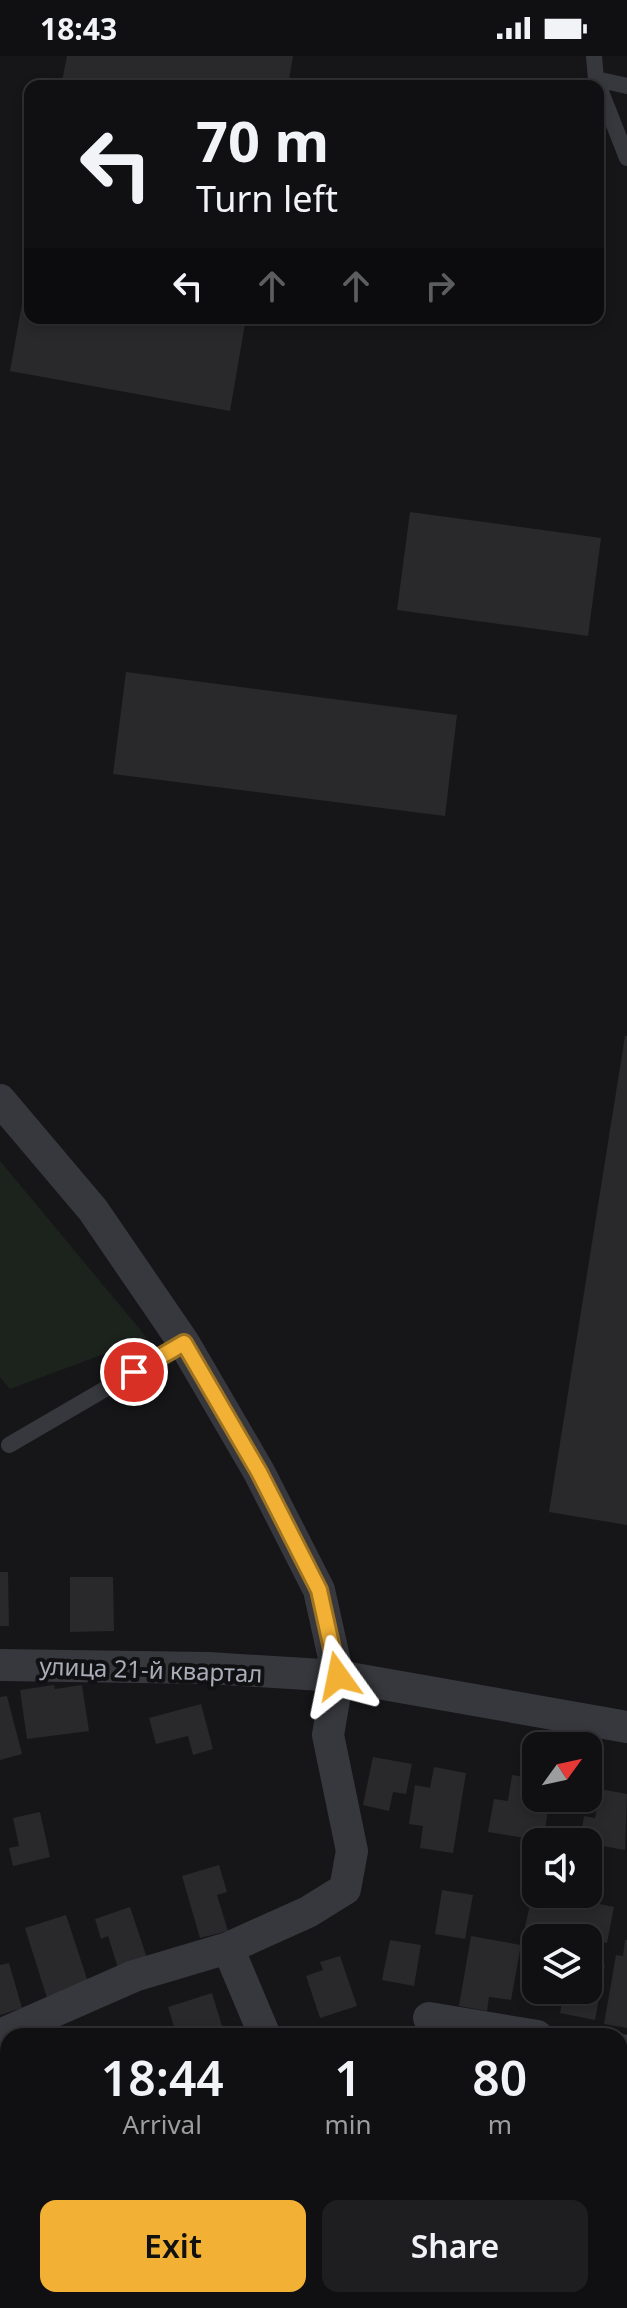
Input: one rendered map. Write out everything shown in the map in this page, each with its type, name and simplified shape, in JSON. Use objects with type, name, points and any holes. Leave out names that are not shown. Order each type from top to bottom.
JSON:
[{"type":"street","points":[[0,1100],[93,1210],[184,1343],[259,1472],[319,1590],[338,1676],[328,1735],[352,1851],[345,1889],[308,1912],[228,1948],[134,1976],[16,2028]]},
{"type":"street","name":"улица 21-й квартал","points":[[0,1665],[208,1668],[338,1676],[627,1727]]},
{"type":"street","points":[[228,1948],[262,2028]]},
{"type":"street","points":[[429,2018],[489,2028]]},
{"type":"lane","points":[[594,56],[596,79],[600,80]]},
{"type":"lane","points":[[604,81],[627,86]]},
{"type":"lane","points":[[604,99],[627,158]]},
{"type":"lane","points":[[9,1445],[184,1343]]},
{"type":"shaded area","points":[[0,1161],[147,1338],[10,1389],[0,1377]]},
{"type":"building","points":[[67,56],[293,56],[289,80],[62,80]]},
{"type":"building","points":[[24,292],[24,324],[245,324],[230,411],[10,371]]},
{"type":"building","points":[[410,512],[601,538],[588,636],[397,610]]},
{"type":"building","points":[[126,672],[457,715],[445,816],[113,774]]},
{"type":"building","points":[[627,1036],[627,1525],[549,1512]]},
{"type":"building","points":[[0,1572],[8,1572],[9,1626],[0,1626]]},
{"type":"building","points":[[70,1577],[113,1577],[114,1631],[70,1632]]},
{"type":"building","points":[[54,1685],[55,1689],[82,1685],[89,1731],[27,1739],[20,1690]]},
{"type":"building","points":[[7,1696],[22,1754],[0,1760],[0,1697]]},
{"type":"building","points":[[201,1704],[213,1749],[193,1755],[188,1736],[156,1744],[149,1718]]},
{"type":"building","points":[[373,1757],[412,1764],[406,1794],[393,1792],[389,1811],[363,1805]]},
{"type":"building","points":[[434,1767],[466,1773],[453,1853],[420,1848],[423,1826],[409,1824],[415,1785],[430,1788]]},
{"type":"building","points":[[512,1775],[522,1777],[522,1812],[548,1812],[545,1828],[522,1828],[522,1838],[488,1832],[494,1799],[508,1801]]},
{"type":"building","points":[[602,1789],[627,1794],[625,1850],[602,1846],[602,1828],[582,1828],[584,1816],[595,1818],[596,1812],[602,1812]]},
{"type":"building","points":[[40,1812],[50,1857],[13,1866],[9,1848],[19,1846],[13,1818]]},
{"type":"building","points":[[219,1865],[227,1892],[217,1895],[228,1931],[200,1938],[182,1876]]},
{"type":"building","points":[[442,1890],[473,1895],[465,1939],[435,1934]]},
{"type":"building","points":[[602,1905],[614,1907],[607,1943],[602,1942],[602,1924],[526,1924],[529,1908],[602,1908]]},
{"type":"building","points":[[130,1907],[147,1958],[118,1968],[108,1936],[101,1939],[95,1919]]},
{"type":"building","points":[[66,1915],[89,1985],[47,1998],[25,1928]]},
{"type":"building","points":[[471,1936],[521,1945],[511,2000],[489,1997],[487,2011],[459,2006]]},
{"type":"building","points":[[390,1940],[421,1945],[414,1986],[382,1980]]},
{"type":"building","points":[[625,1940],[627,2028],[604,2024],[616,1955],[623,1956]]},
{"type":"building","points":[[340,1956],[357,2006],[320,2018],[306,1976],[323,1970],[320,1962]]},
{"type":"building","points":[[9,1963],[22,2008],[0,2015],[0,1965]]},
{"type":"building","points":[[212,1993],[223,2028],[175,2028],[168,2007]]},
{"type":"building","points":[[562,2004],[598,2004],[595,2020],[560,2013]]},
{"type":"route","points":[[134,1372],[184,1343],[259,1472],[319,1590],[338,1676]]}]
